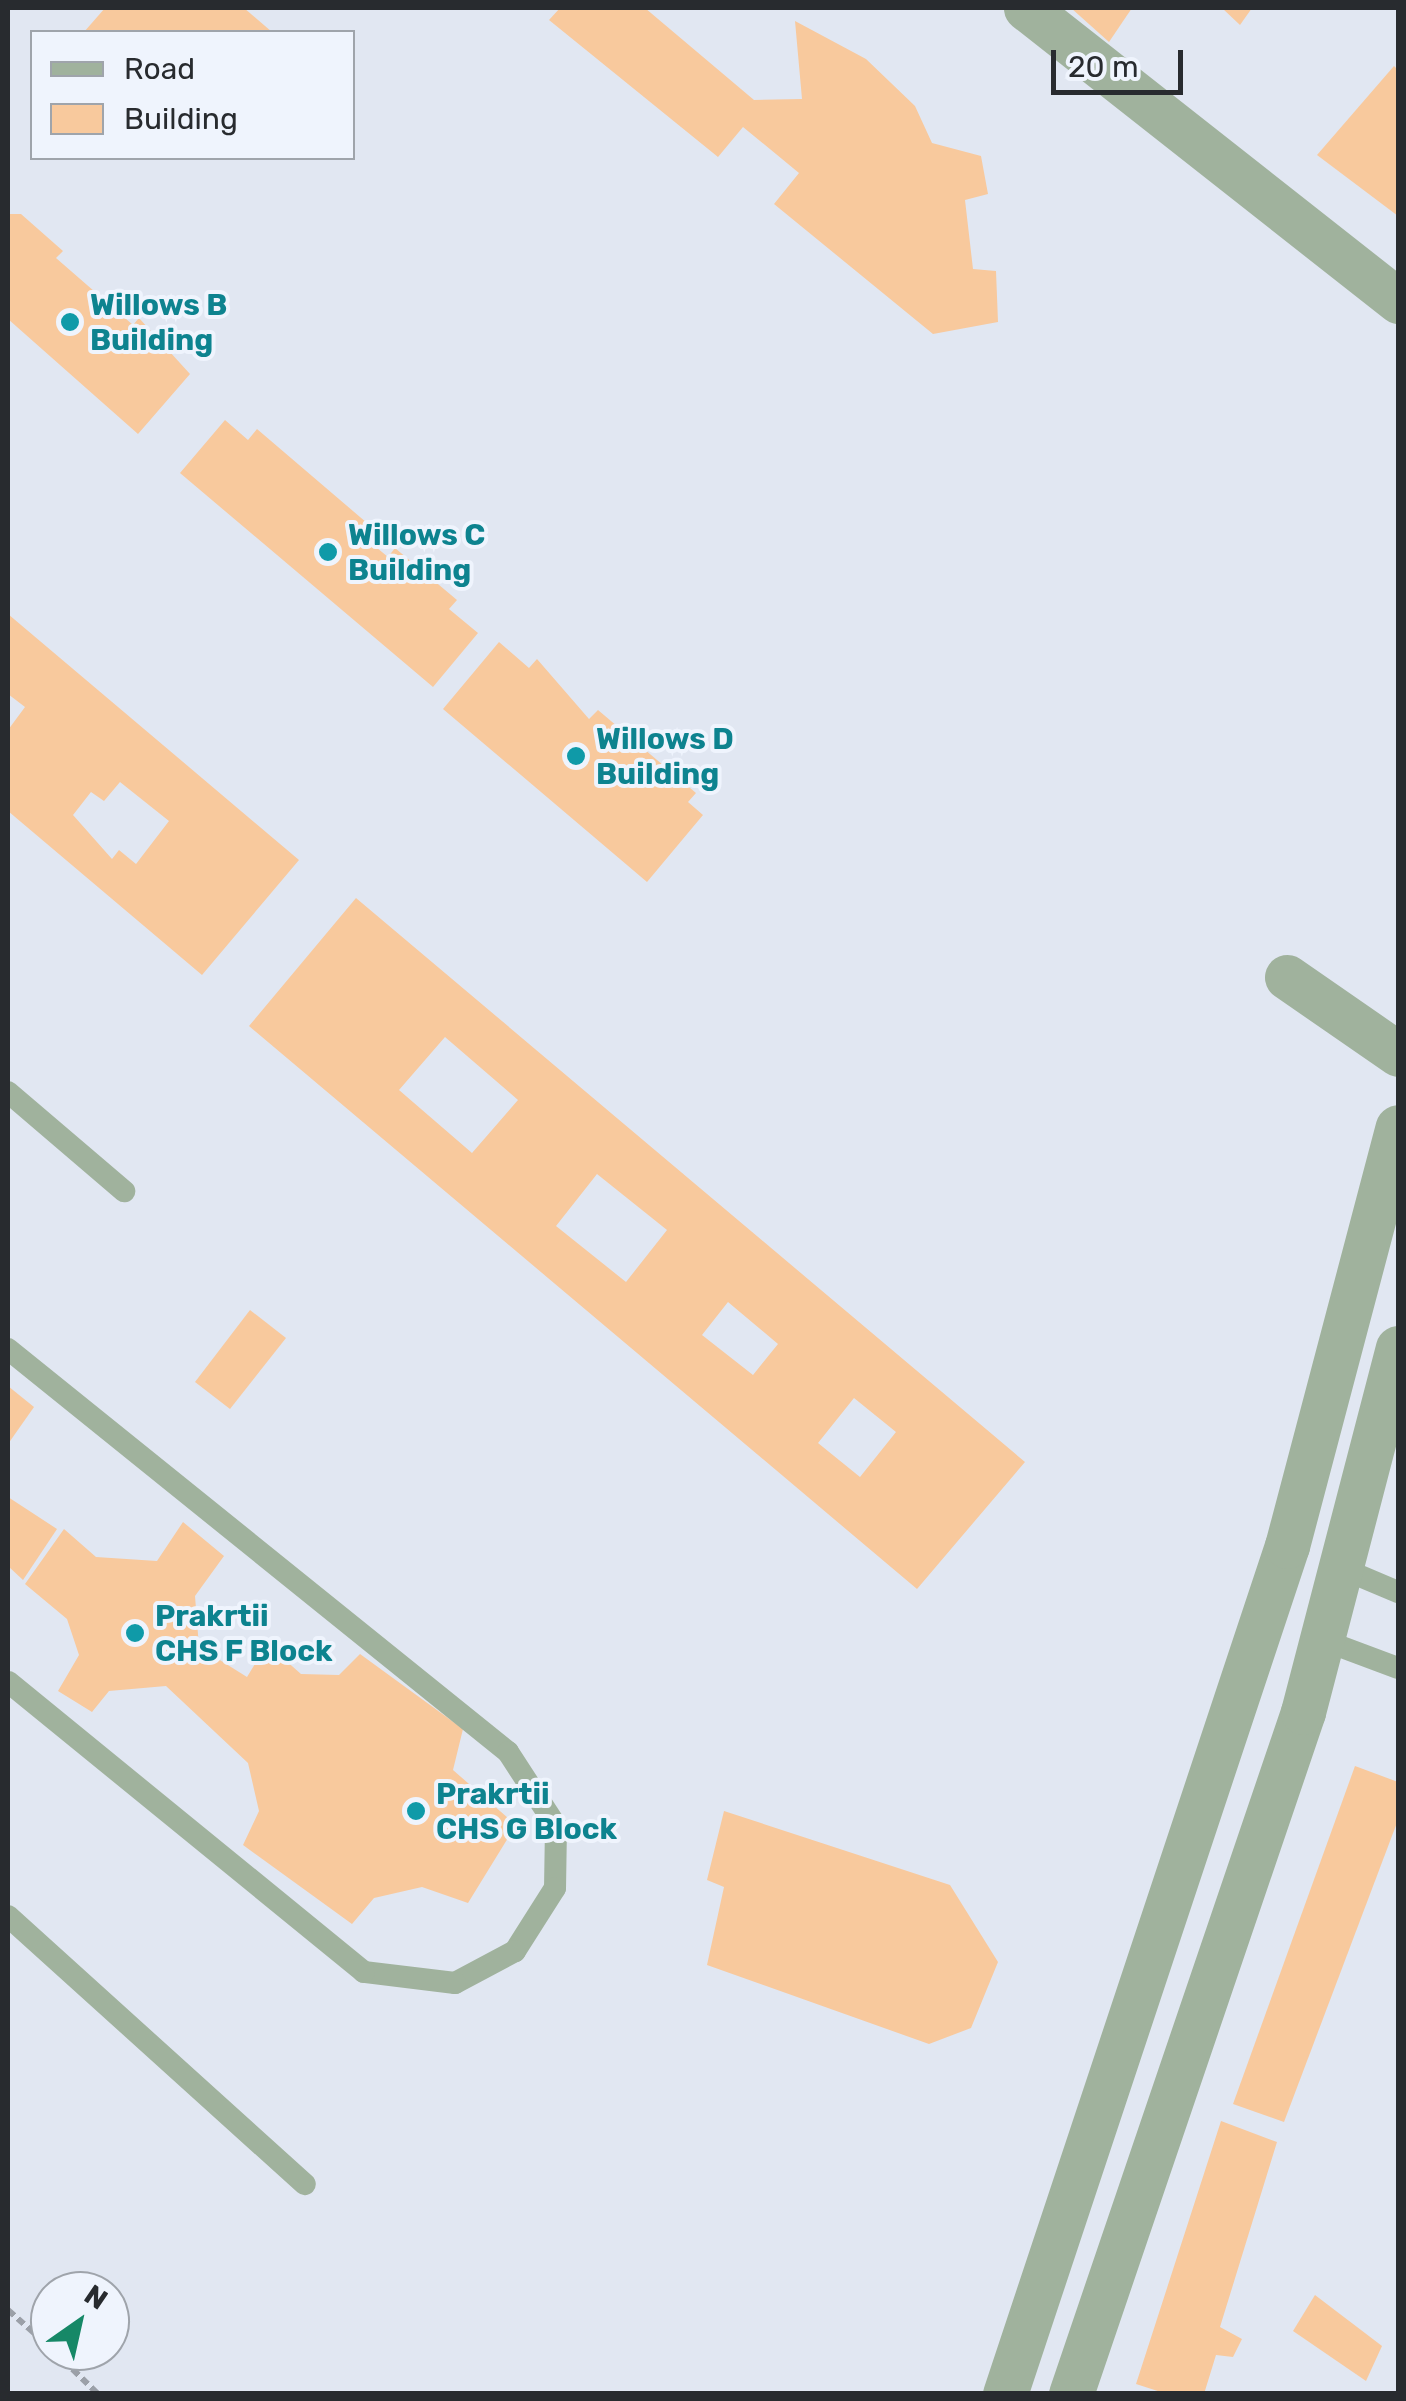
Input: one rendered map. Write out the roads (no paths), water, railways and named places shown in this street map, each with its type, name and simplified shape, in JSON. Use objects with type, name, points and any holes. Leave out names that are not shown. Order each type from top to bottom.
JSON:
[{"type":"street","points":[[1026,8],[1398,300]]},
{"type":"street","points":[[1287,977],[1398,1054]]},
{"type":"street","points":[[1005,2394],[1287,1546],[1398,1127]]},
{"type":"street","points":[[1071,2394],[1322,1640],[1398,1348]]},
{"type":"lane","points":[[8,1092],[124,1192]]},
{"type":"lane","points":[[8,1349],[508,1752],[556,1826],[555,1888],[515,1951],[455,1983],[364,1972],[8,1682]]},
{"type":"lane","points":[[1341,1568],[1398,1592]]},
{"type":"lane","points":[[1322,1640],[1398,1668]]},
{"type":"lane","points":[[8,1916],[305,2184]]},
{"type":"place","name":"Willows B Building","points":[[70,322]]},
{"type":"place","name":"Willows C Building","points":[[328,552]]},
{"type":"place","name":"Willows D Building","points":[[576,756]]},
{"type":"place","name":"Prakrtii CHS F Block","points":[[135,1633]]},
{"type":"place","name":"Prakrtii CHS G Block","points":[[416,1811]]}]
